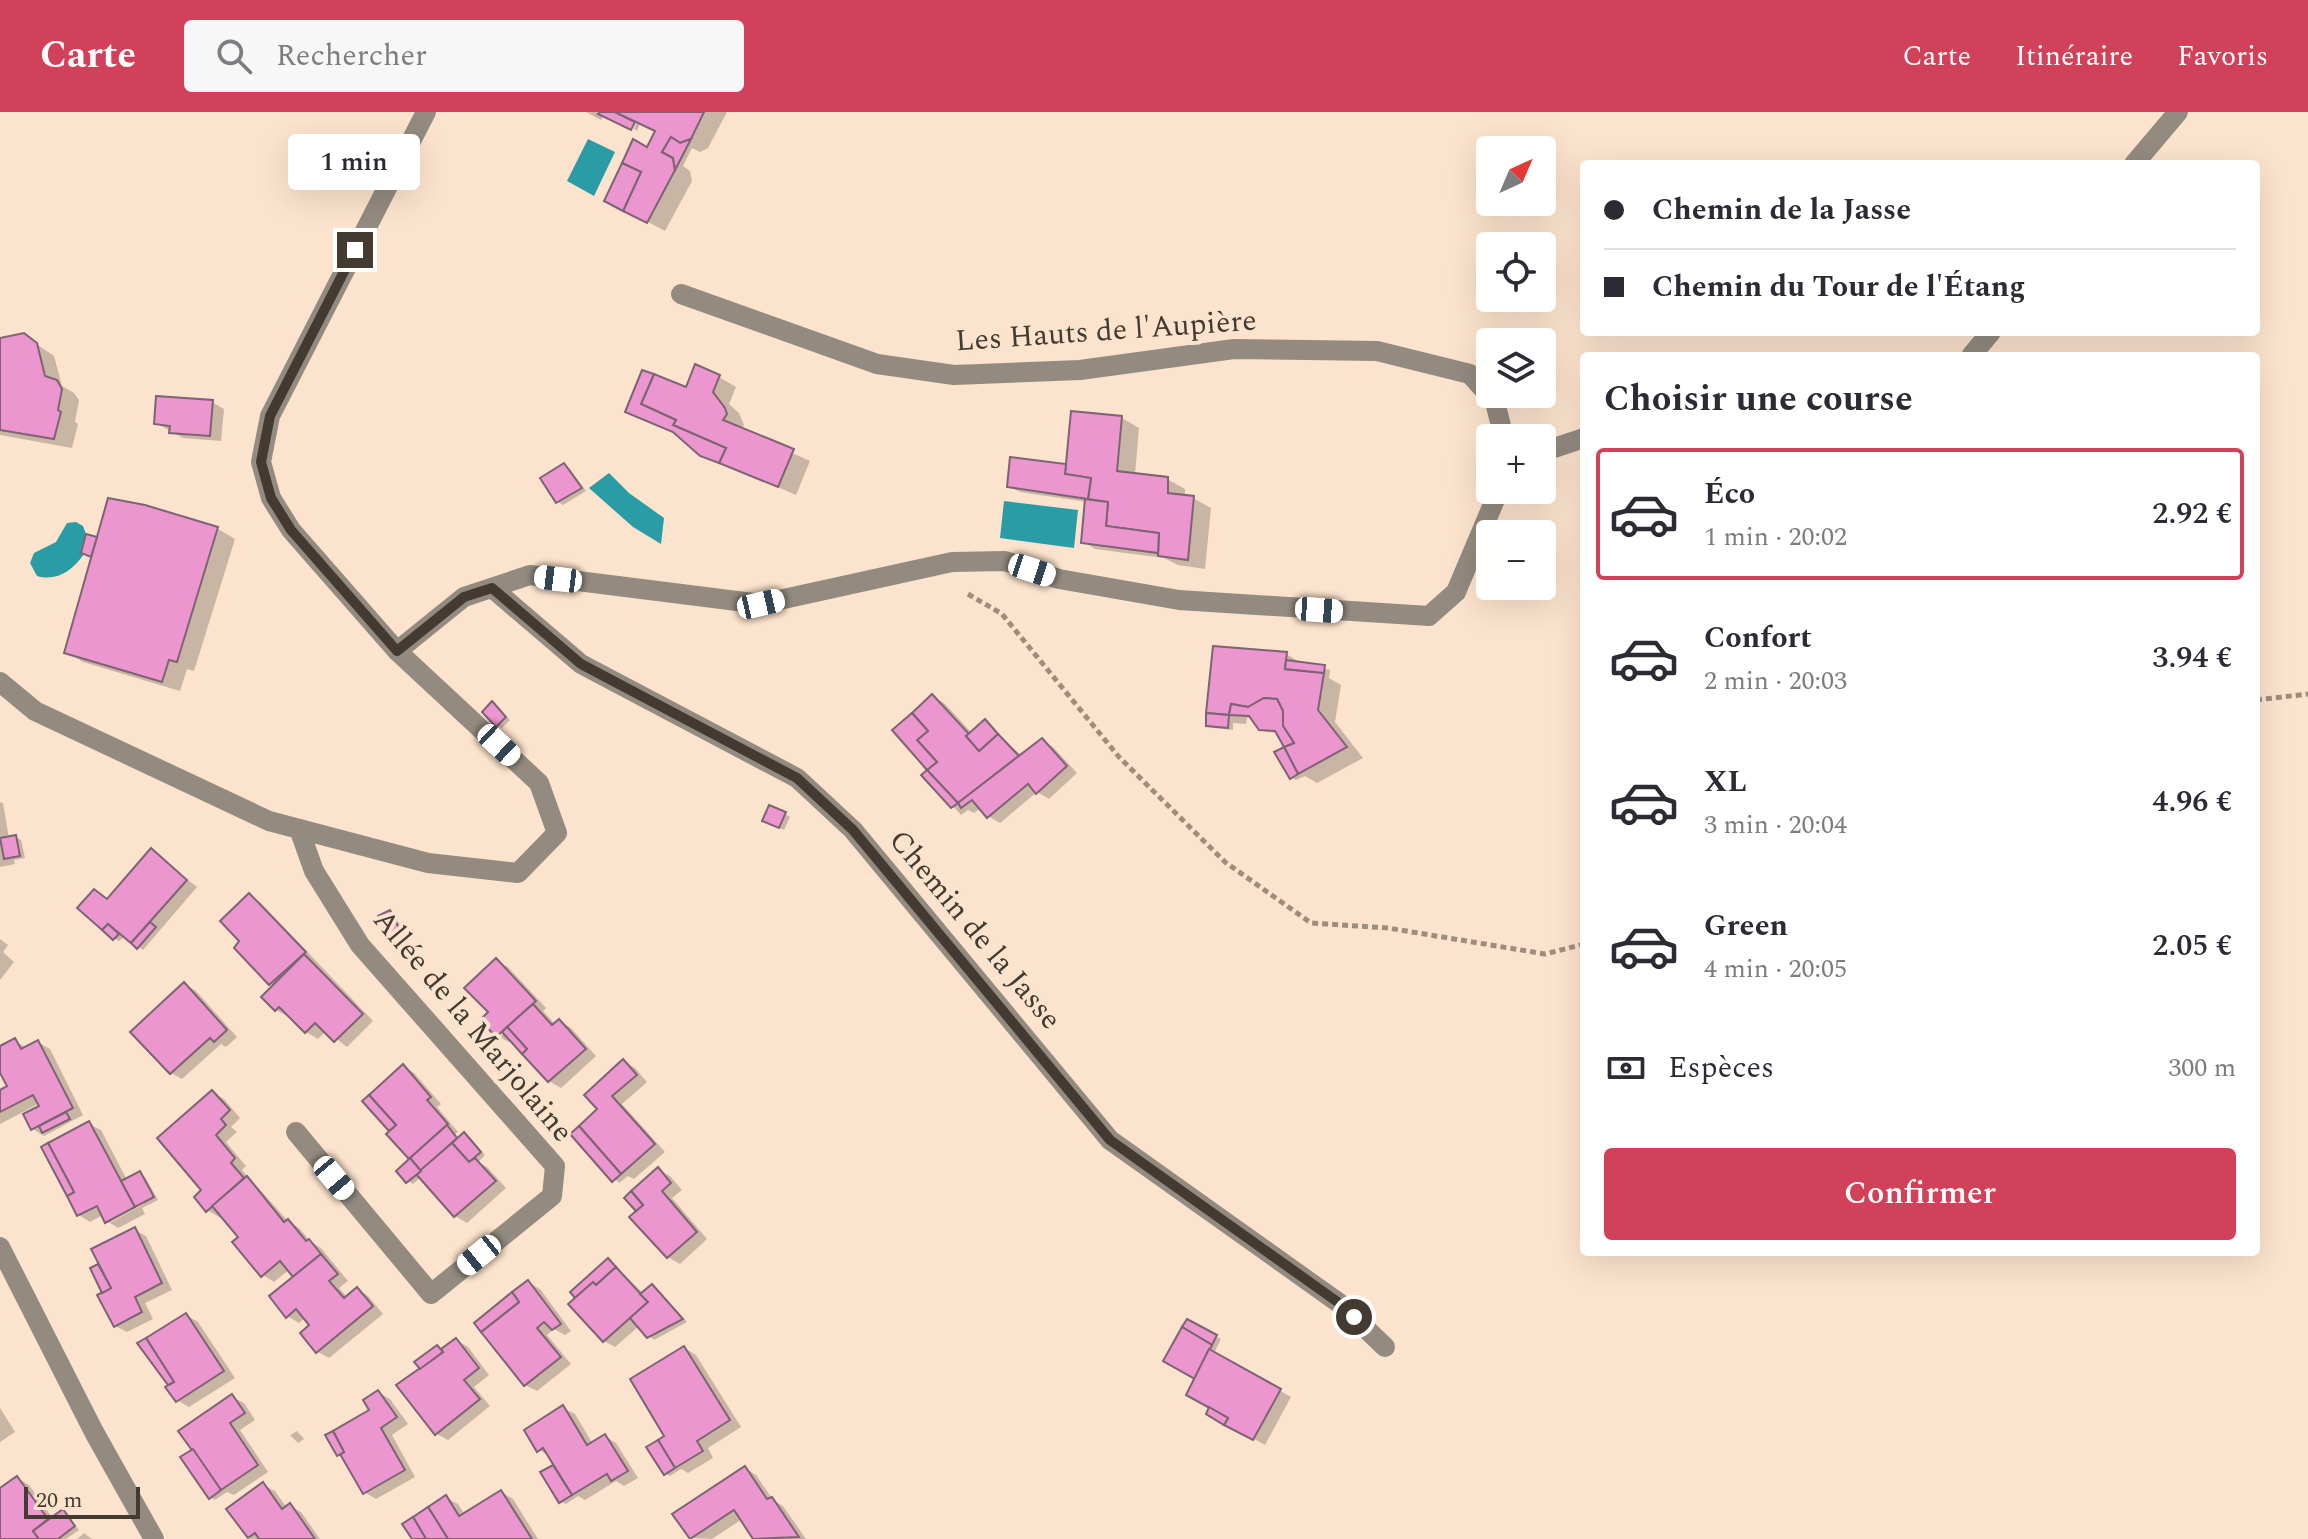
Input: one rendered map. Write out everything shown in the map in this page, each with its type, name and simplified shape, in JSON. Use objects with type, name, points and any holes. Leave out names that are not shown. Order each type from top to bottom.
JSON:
[{"type":"street","points":[[0,682],[35,711],[269,821],[428,863],[518,873],[557,833],[539,783],[397,651],[291,530],[271,498],[261,462],[270,416],[426,112]]},
{"type":"street","points":[[2137,160],[2178,112]]},
{"type":"street","name":"Les Hauts de l'Aupière","points":[[681,294],[877,364],[954,375],[1080,370],[1234,349],[1377,351],[1470,374],[1495,402],[1500,424]]},
{"type":"street","points":[[1974,352],[1988,336]]},
{"type":"street","points":[[1556,447],[1580,439]]},
{"type":"street","points":[[397,651],[464,597],[530,575],[761,604],[952,562],[1005,561],[1059,579],[1179,600],[1429,616],[1456,592],[1493,504]]},
{"type":"street","name":"Chemin de la Jasse","points":[[492,588],[581,664],[797,778],[853,830],[1110,1140],[1339,1303],[1385,1347]]},
{"type":"street","name":"Allée de la Marjolaine","points":[[296,1132],[431,1294],[552,1196],[555,1166],[421,1018],[360,945],[314,871],[299,829]]},
{"type":"street","points":[[0,1247],[94,1432],[154,1539]]},
{"type":"path","points":[[959,591],[972,595],[1002,614],[1119,757],[1225,862],[1311,923],[1388,928],[1545,954],[1580,945]]},
{"type":"path","points":[[2260,700],[2308,694]]},
{"type":"water","points":[[588,139],[615,152],[594,196],[567,181]]},
{"type":"water","points":[[609,473],[629,493],[664,518],[661,544],[633,527],[589,488]]},
{"type":"water","points":[[1004,501],[1078,510],[1074,548],[1000,538]]},
{"type":"water","points":[[76,522],[83,526],[86,534],[81,552],[84,554],[75,565],[58,576],[37,576],[30,563],[34,553],[56,542],[67,523]]},
{"type":"building","points":[[615,112],[635,122],[631,130],[598,114]]},
{"type":"building","points":[[615,112],[704,112],[691,139],[680,143],[671,137],[662,152],[673,158],[675,170],[647,223],[623,211],[641,172],[622,163],[633,139],[647,147],[655,131]]},
{"type":"building","points":[[671,137],[680,143],[691,139],[675,170],[673,158],[662,152]]},
{"type":"building","points":[[622,163],[641,172],[623,211],[604,201]]},
{"type":"building","points":[[24,333],[37,343],[45,376],[57,380],[62,389],[58,410],[61,412],[54,439],[0,430],[0,338]]},
{"type":"building","points":[[695,364],[720,375],[713,392],[725,408],[727,414],[723,420],[794,449],[778,487],[719,463],[726,448],[673,425],[676,420],[641,404],[654,374],[686,387]]},
{"type":"building","points":[[642,370],[654,374],[641,404],[676,420],[673,425],[726,448],[719,463],[700,456],[673,432],[625,412]]},
{"type":"building","points":[[156,396],[213,400],[210,436],[169,433],[170,426],[154,424]]},
{"type":"building","points":[[1071,411],[1122,416],[1117,471],[1168,477],[1168,493],[1194,496],[1188,560],[1158,556],[1159,533],[1106,526],[1108,502],[1088,499],[1091,478],[1065,474]]},
{"type":"building","points":[[1010,457],[1066,464],[1065,474],[1091,478],[1088,499],[1007,487]]},
{"type":"building","points":[[564,463],[582,488],[556,503],[540,478]]},
{"type":"building","points":[[108,498],[145,505],[218,527],[177,662],[169,660],[162,682],[64,653]]},
{"type":"building","points":[[1085,499],[1108,502],[1106,526],[1159,533],[1158,553],[1081,543]]},
{"type":"building","points":[[86,534],[97,537],[91,557],[81,553]]},
{"type":"building","points":[[1213,646],[1287,652],[1285,669],[1324,673],[1318,710],[1347,747],[1298,774],[1284,747],[1294,743],[1283,726],[1283,711],[1277,699],[1264,698],[1248,707],[1231,704],[1229,715],[1206,713]]},
{"type":"building","points":[[1286,660],[1325,665],[1324,673],[1285,669]]},
{"type":"building","points":[[932,694],[969,734],[966,736],[979,751],[998,734],[1019,756],[958,803],[927,770],[937,762],[917,740],[928,731],[912,713]]},
{"type":"building","points":[[1264,698],[1277,699],[1283,711],[1283,726],[1294,743],[1284,747],[1275,731],[1259,730],[1249,716],[1229,715],[1231,704],[1248,707]]},
{"type":"building","points":[[492,701],[506,717],[496,727],[482,712]]},
{"type":"building","points":[[912,713],[928,731],[917,740],[937,762],[927,770],[892,730]]},
{"type":"building","points":[[1206,713],[1229,715],[1228,728],[1206,726]]},
{"type":"building","points":[[985,719],[998,734],[979,751],[966,736]]},
{"type":"building","points":[[1042,738],[1067,766],[1036,794],[1028,784],[987,818],[972,800],[961,808],[958,803]]},
{"type":"building","points":[[1284,747],[1298,774],[1290,779],[1274,752]]},
{"type":"building","points":[[927,770],[958,803],[951,808],[921,775]]},
{"type":"building","points":[[769,805],[786,812],[779,828],[762,821]]},
{"type":"building","points":[[16,835],[20,856],[4,859],[0,838]]},
{"type":"building","points":[[151,848],[187,880],[131,943],[108,924],[102,930],[77,908],[94,889],[107,899]]},
{"type":"building","points":[[249,893],[306,952],[269,985],[234,948],[239,941],[220,921]]},
{"type":"building","points":[[390,910],[402,934],[390,940],[378,916]]},
{"type":"building","points":[[150,922],[156,927],[137,949],[131,943]]},
{"type":"building","points":[[108,924],[119,934],[113,940],[102,930]]},
{"type":"building","points":[[304,954],[363,1014],[334,1042],[315,1023],[305,1033],[279,1007],[275,1011],[261,997]]},
{"type":"building","points":[[496,958],[536,1001],[496,1037],[480,1020],[488,1012],[464,988]]},
{"type":"building","points":[[184,982],[227,1030],[214,1042],[210,1038],[170,1074],[130,1032]]},
{"type":"building","points":[[533,1004],[552,1025],[559,1019],[586,1049],[548,1082],[522,1054],[527,1049],[507,1027]]},
{"type":"building","points":[[507,1027],[527,1049],[522,1054],[502,1032]]},
{"type":"building","points":[[15,1038],[21,1049],[38,1040],[73,1108],[31,1130],[23,1114],[39,1106],[33,1095],[0,1112],[0,1090],[7,1086],[0,1073],[0,1046]]},
{"type":"building","points":[[623,1059],[637,1075],[612,1096],[655,1144],[621,1174],[579,1126],[597,1109],[584,1095]]},
{"type":"building","points":[[403,1064],[431,1097],[427,1100],[448,1124],[409,1159],[386,1134],[396,1125],[369,1095]]},
{"type":"building","points":[[212,1090],[230,1110],[221,1119],[226,1125],[216,1135],[235,1158],[231,1163],[244,1178],[206,1212],[194,1197],[201,1190],[157,1138]]},
{"type":"building","points":[[369,1095],[396,1125],[389,1131],[362,1101]]},
{"type":"building","points":[[66,1112],[70,1119],[42,1133],[39,1126]]},
{"type":"building","points":[[89,1121],[135,1207],[105,1223],[97,1206],[77,1216],[67,1196],[74,1192],[48,1143]]},
{"type":"building","points":[[447,1125],[457,1138],[421,1171],[410,1158]]},
{"type":"building","points":[[579,1126],[621,1174],[612,1182],[570,1134]]},
{"type":"building","points":[[464,1132],[481,1152],[469,1162],[452,1143]]},
{"type":"building","points":[[48,1143],[74,1192],[67,1196],[41,1147]]},
{"type":"building","points":[[452,1143],[469,1162],[475,1158],[496,1181],[454,1217],[416,1174]]},
{"type":"building","points":[[410,1158],[421,1171],[406,1183],[396,1171]]},
{"type":"building","points":[[658,1167],[671,1183],[662,1191],[697,1232],[667,1258],[629,1217],[643,1205],[631,1191]]},
{"type":"building","points":[[140,1171],[154,1197],[135,1207],[121,1181]]},
{"type":"building","points":[[247,1176],[284,1222],[288,1219],[321,1254],[293,1277],[280,1261],[261,1277],[232,1242],[238,1237],[212,1206]]},
{"type":"building","points":[[631,1191],[643,1205],[636,1211],[624,1198]]},
{"type":"building","points":[[135,1227],[162,1283],[135,1297],[142,1312],[114,1327],[97,1295],[111,1288],[91,1249]]},
{"type":"building","points":[[321,1254],[338,1274],[329,1281],[344,1298],[357,1287],[373,1306],[316,1353],[300,1333],[309,1325],[296,1309],[286,1318],[269,1296]]},
{"type":"building","points":[[608,1258],[616,1267],[575,1298],[570,1292]]},
{"type":"building","points":[[98,1264],[111,1288],[102,1293],[90,1268]]},
{"type":"building","points":[[616,1267],[648,1302],[603,1342],[568,1304]]},
{"type":"building","points":[[528,1280],[561,1324],[552,1330],[544,1322],[537,1328],[561,1357],[524,1386],[481,1332],[519,1302],[512,1292]]},
{"type":"building","points":[[652,1284],[683,1319],[647,1338],[630,1318],[648,1302],[640,1294]]},
{"type":"building","points":[[512,1292],[519,1302],[481,1332],[474,1323]]},
{"type":"building","points":[[186,1313],[224,1371],[176,1402],[165,1387],[174,1382],[146,1338]]},
{"type":"building","points":[[1187,1319],[1217,1335],[1212,1345],[1182,1327]]},
{"type":"building","points":[[1182,1327],[1212,1345],[1195,1379],[1163,1361]]},
{"type":"building","points":[[146,1338],[174,1382],[168,1385],[137,1343]]},
{"type":"building","points":[[456,1338],[479,1368],[464,1380],[480,1399],[435,1435],[396,1385],[443,1352],[441,1349]]},
{"type":"building","points":[[437,1345],[443,1352],[420,1369],[414,1362]]},
{"type":"building","points":[[684,1346],[730,1420],[697,1441],[703,1451],[675,1468],[658,1440],[664,1436],[630,1379]]},
{"type":"building","points":[[1209,1349],[1281,1389],[1253,1440],[1224,1425],[1228,1418],[1186,1395]]},
{"type":"building","points":[[378,1390],[397,1417],[381,1428],[405,1470],[363,1494],[340,1454],[344,1452],[333,1431],[369,1410],[363,1400]]},
{"type":"building","points":[[232,1394],[245,1413],[230,1423],[258,1465],[221,1490],[178,1431]]},
{"type":"building","points":[[563,1405],[587,1445],[605,1434],[628,1471],[611,1481],[607,1474],[572,1495],[543,1448],[537,1452],[524,1430]]},
{"type":"building","points":[[1209,1407],[1228,1418],[1224,1425],[1206,1414]]},
{"type":"building","points":[[333,1431],[344,1452],[337,1456],[325,1435]]},
{"type":"building","points":[[658,1440],[675,1468],[664,1475],[646,1447]]},
{"type":"building","points":[[193,1449],[221,1490],[209,1499],[180,1457]]},
{"type":"building","points":[[553,1465],[572,1495],[559,1503],[540,1472]]},
{"type":"building","points":[[745,1466],[767,1499],[772,1497],[799,1537],[753,1539],[734,1510],[690,1539],[672,1514]]},
{"type":"building","points":[[17,1476],[48,1519],[33,1531],[39,1539],[0,1539],[0,1488]]},
{"type":"building","points":[[263,1482],[282,1509],[290,1503],[315,1539],[259,1539],[255,1533],[248,1538],[226,1509]]},
{"type":"building","points":[[501,1490],[532,1539],[448,1539],[428,1507],[446,1495],[459,1516]]},
{"type":"building","points":[[428,1507],[448,1539],[426,1539],[413,1517]]},
{"type":"building","points":[[63,1509],[75,1526],[58,1539],[39,1539],[33,1531]]},
{"type":"building","points":[[413,1517],[426,1539],[412,1539],[402,1524]]},
{"type":"route","points":[[355,250],[270,416],[261,462],[271,498],[291,530],[397,651],[464,597],[492,588],[581,664],[797,778],[853,830],[1110,1140],[1339,1303],[1354,1317]]}]
